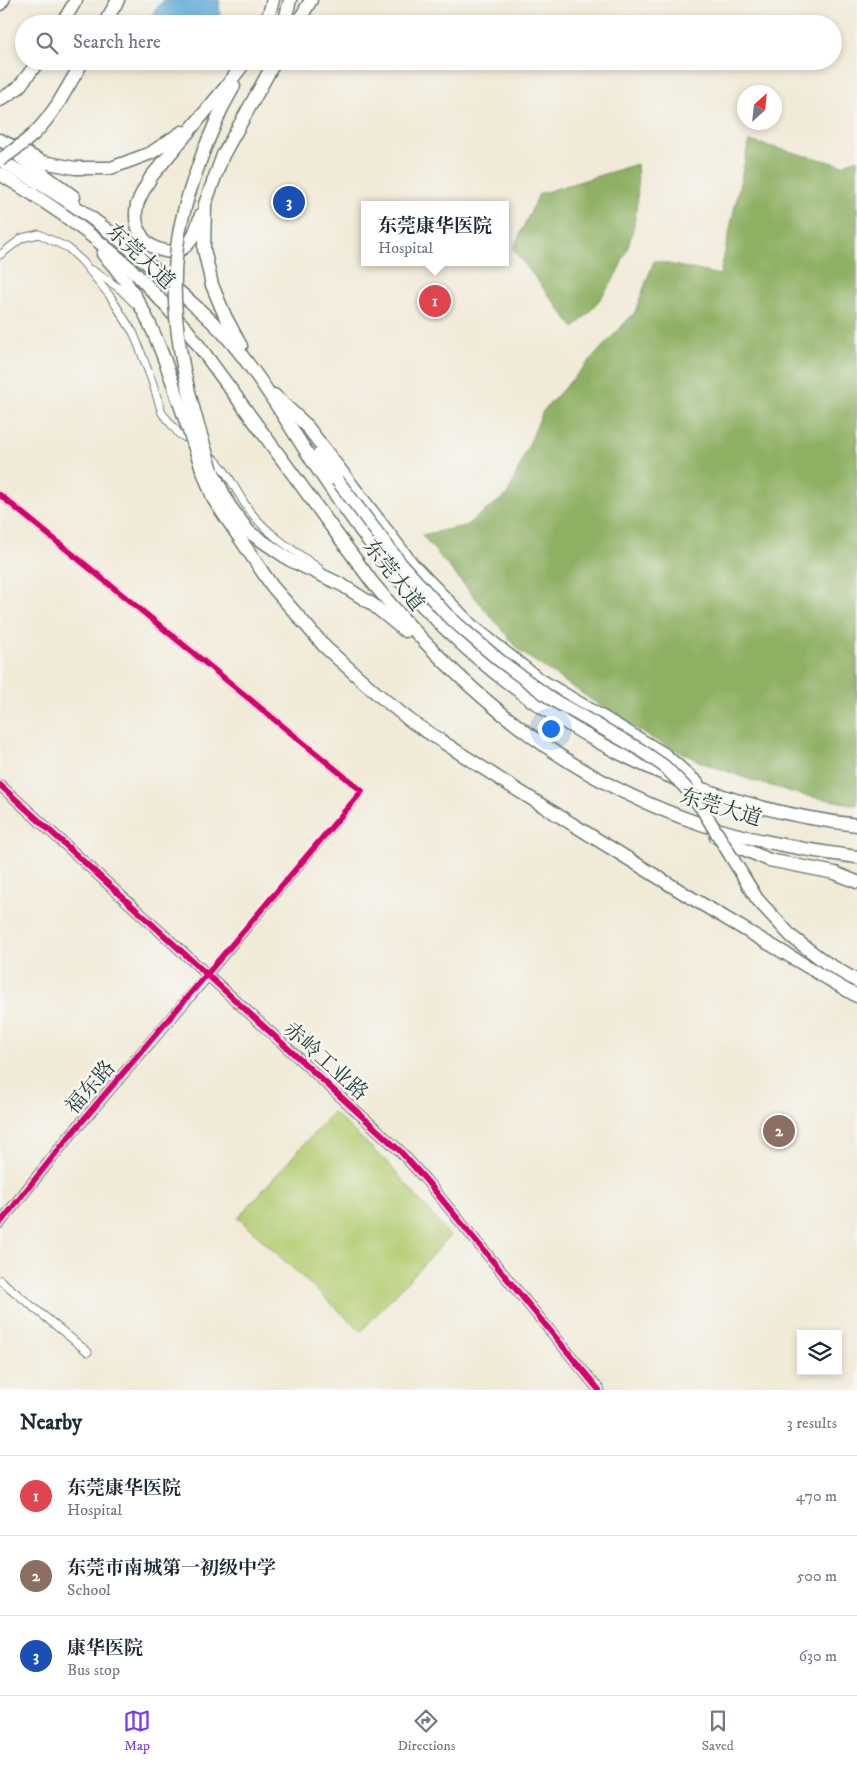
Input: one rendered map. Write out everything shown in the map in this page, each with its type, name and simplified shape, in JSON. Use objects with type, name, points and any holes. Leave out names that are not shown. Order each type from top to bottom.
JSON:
[{"type":"highway","points":[[0,4],[3,0]]},
{"type":"highway","points":[[67,15],[76,0]]},
{"type":"highway","points":[[109,15],[118,0]]},
{"type":"highway","points":[[269,15],[273,0]]},
{"type":"highway","points":[[286,15],[290,0]]},
{"type":"highway","points":[[302,15],[311,0]]},
{"type":"highway","points":[[0,100],[18,88],[32,70]]},
{"type":"highway","points":[[0,160],[24,144],[37,132],[59,102],[79,70]]},
{"type":"highway","points":[[239,70],[151,177],[142,191],[137,205],[136,220],[145,242],[156,249],[172,252],[183,249],[191,240],[223,156],[270,70]]},
{"type":"highway","points":[[241,70],[221,110],[187,198],[179,235],[175,275],[178,336],[184,373],[214,500],[282,598],[325,647],[412,722],[539,804],[690,897],[857,996]]},
{"type":"highway","points":[[0,141],[44,162],[75,168],[111,168],[150,153],[175,138],[205,113]]},
{"type":"highway","points":[[0,141],[84,205],[142,257]]},
{"type":"highway","name":"东莞大道","points":[[0,160],[67,201],[142,257],[210,319],[245,358],[268,390],[294,434],[336,497],[417,601],[468,650],[504,680],[591,739],[656,771],[704,790],[739,801],[830,822],[857,825]]},
{"type":"highway","name":"东莞大道","points":[[0,174],[60,212],[132,270],[188,331],[372,582],[402,619],[449,668],[526,732],[572,765],[641,801],[680,816],[774,844],[857,857]]},
{"type":"highway","points":[[205,204],[204,249],[212,285],[225,316],[260,379]]},
{"type":"highway","points":[[60,212],[111,263],[130,288],[158,340],[207,470],[249,532],[290,560],[342,585],[372,604],[449,668]]},
{"type":"highway","points":[[268,390],[401,564],[446,614],[498,660],[553,700],[639,749],[664,766],[701,807],[757,899],[792,937],[825,962],[857,982]]},
{"type":"highway","points":[[268,390],[290,408],[306,425],[412,564],[471,625],[537,678],[664,754],[704,790]]},
{"type":"highway","points":[[229,505],[248,551]]},
{"type":"highway","points":[[680,816],[702,830],[761,857],[835,873],[857,882]]},
{"type":"street","points":[[0,255],[22,238],[39,234],[68,248],[97,274],[119,288],[146,316]]},
{"type":"street","points":[[81,260],[110,296],[134,334],[162,413],[179,434],[211,455],[229,476],[249,510],[276,538],[342,585]]},
{"type":"street","points":[[0,496],[362,791],[208,974]]},
{"type":"street","name":"赤岭工业路","points":[[0,786],[208,974],[400,1152],[425,1179],[599,1390]]},
{"type":"street","name":"福东路","points":[[0,1223],[68,1138],[208,974]]},
{"type":"street","points":[[0,1280],[88,1352]]},
{"type":"green space","points":[[749,141],[842,165],[857,159],[857,805],[802,795],[751,780],[701,762],[653,739],[521,652],[422,535],[465,526],[508,494],[543,411],[635,312],[654,261],[720,275]]},
{"type":"green space","points":[[637,164],[638,188],[636,211],[632,233],[625,254],[605,292],[574,328],[513,249],[539,194]]},
{"type":"green space","points":[[333,1112],[388,1163],[450,1236],[361,1331],[238,1218]]},
{"type":"water","points":[[164,0],[219,0],[220,15],[151,15]]},
{"type":"cycle path","points":[[0,495],[362,791],[68,1138],[0,1223]]},
{"type":"cycle path","points":[[0,785],[400,1151],[599,1390]]},
{"type":"place","name":"康华医院","points":[[289,202]]},
{"type":"place","name":"东莞康华医院","points":[[435,301]]},
{"type":"place","name":"东莞市南城第一初级中学","points":[[779,1131]]}]
